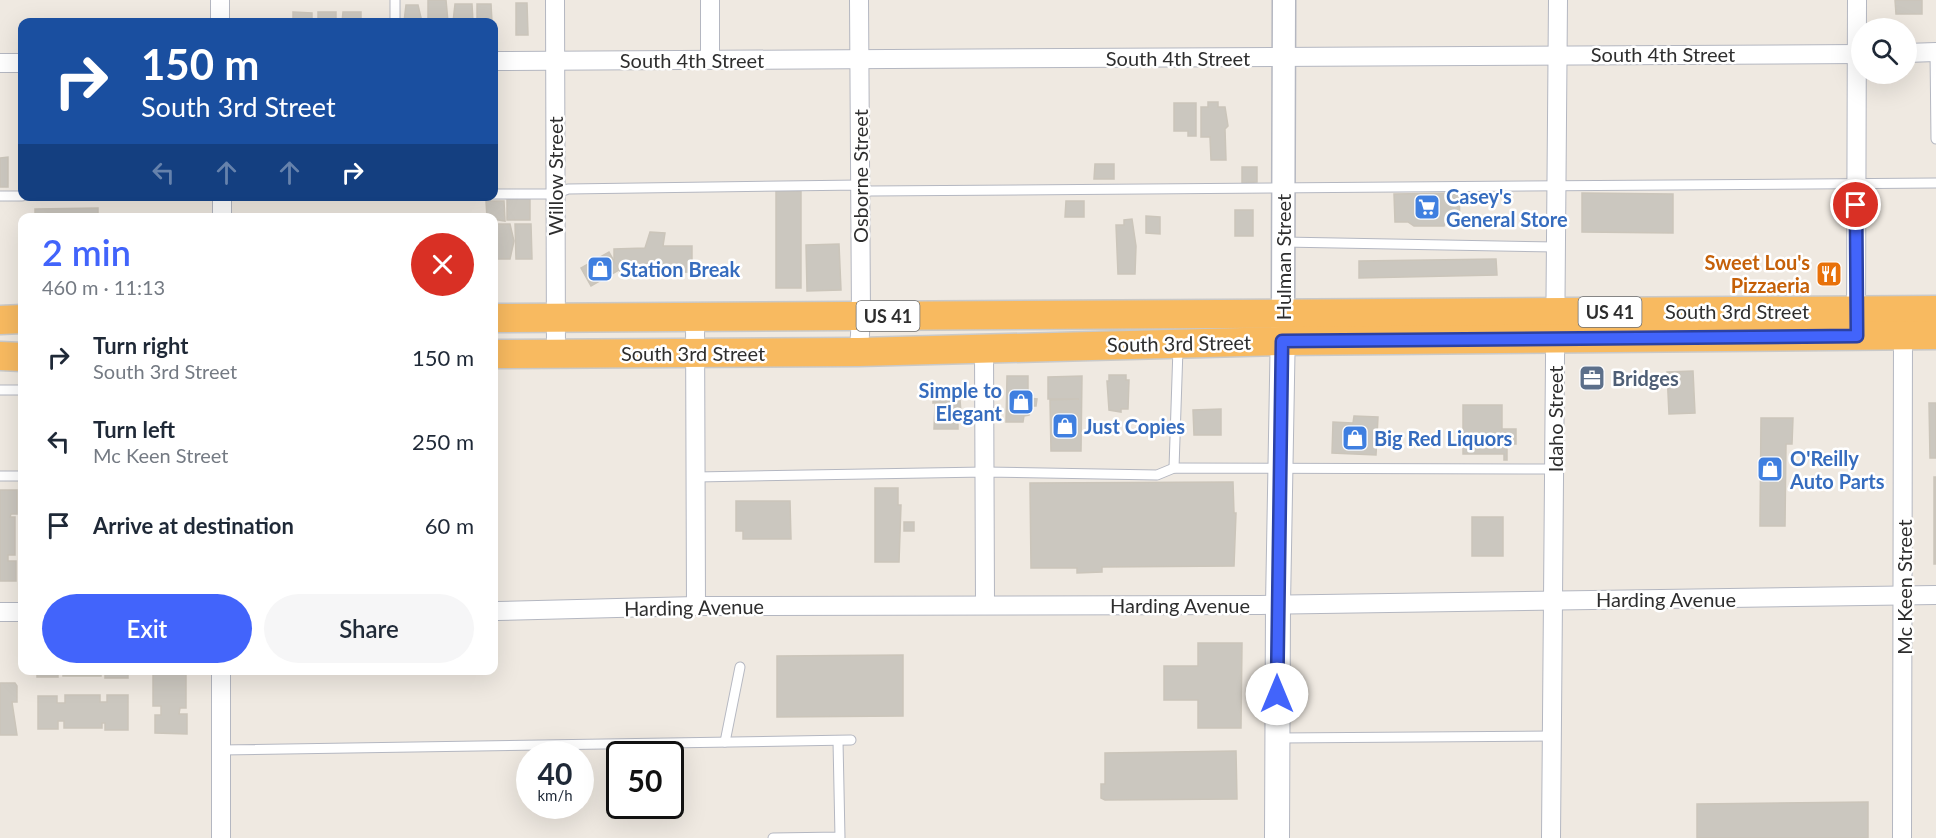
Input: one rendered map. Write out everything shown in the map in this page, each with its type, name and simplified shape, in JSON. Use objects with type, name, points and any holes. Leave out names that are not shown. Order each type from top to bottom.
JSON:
[{"type":"highway","name":"South 3rd Street","points":[[498,354],[858,352],[1282,341],[1556,326],[1856,323],[1936,310]]},
{"type":"highway","name":"South 3rd Street","points":[[498,318],[1283,312],[1556,326]]},
{"type":"highway","points":[[0,320],[18,320]]},
{"type":"highway","name":"South 3rd Street","points":[[1856,323],[1903,335],[1936,335]]},
{"type":"highway","points":[[0,357],[18,357]]},
{"type":"main road","name":"Hulman Street","points":[[1277,838],[1283,312]]},
{"type":"street","points":[[220,0],[220,18]]},
{"type":"street","name":"Willow Street","points":[[555,0],[556,353]]},
{"type":"street","points":[[710,0],[710,59]]},
{"type":"street","name":"Osborne Street","points":[[858,352],[861,316],[859,0]]},
{"type":"street","name":"Hulman Street","points":[[1283,312],[1284,0]]},
{"type":"street","name":"Idaho Street","points":[[1551,838],[1558,0]]},
{"type":"street","points":[[1857,0],[1858,18]]},
{"type":"street","points":[[1917,53],[1936,52]]},
{"type":"street","name":"South 4th Street","points":[[498,61],[1851,54]]},
{"type":"street","points":[[0,63],[18,63]]},
{"type":"street","points":[[1856,323],[1858,84]]},
{"type":"street","points":[[695,316],[696,606]]},
{"type":"street","name":"Mc Keen Street","points":[[1902,838],[1903,335]]},
{"type":"street","points":[[984,348],[985,605]]},
{"type":"street","name":"Harding Avenue","points":[[498,613],[696,606],[1278,605],[1554,600],[1904,598],[1936,595]]},
{"type":"street","points":[[0,612],[18,612]]},
{"type":"street","points":[[221,675],[221,838]]},
{"type":"lane","points":[[395,0],[395,18]]},
{"type":"lane","points":[[1936,52],[1936,139]]},
{"type":"lane","points":[[498,194],[555,194],[568,189],[860,185],[870,191],[1936,183]]},
{"type":"lane","points":[[0,196],[18,196]]},
{"type":"lane","points":[[1283,242],[1556,247]]},
{"type":"lane","points":[[1174,468],[1179,343]]},
{"type":"lane","points":[[0,390],[18,390]]},
{"type":"lane","points":[[696,477],[985,472],[1157,475],[1174,468],[1555,469]]},
{"type":"lane","points":[[0,476],[18,476]]},
{"type":"lane","points":[[724,742],[740,667]]},
{"type":"lane","points":[[1277,738],[1552,736]]},
{"type":"lane","points":[[221,750],[850,740]]},
{"type":"lane","points":[[773,838],[840,837],[838,741]]},
{"type":"building","points":[[428,0],[446,0],[448,18],[428,18]]},
{"type":"building","points":[[1895,0],[1922,0],[1922,14],[1896,14]]},
{"type":"building","points":[[516,3],[527,3],[528,35],[516,35]]},
{"type":"building","points":[[455,4],[472,4],[473,18],[453,18]]},
{"type":"building","points":[[477,4],[491,4],[492,18],[477,18]]},
{"type":"building","points":[[406,5],[418,5],[421,18],[404,18]]},
{"type":"building","points":[[293,12],[312,13],[312,18],[293,18]]},
{"type":"building","points":[[318,12],[336,12],[336,18],[318,18]]},
{"type":"building","points":[[343,12],[361,12],[361,18],[342,18]]},
{"type":"building","points":[[1208,102],[1218,102],[1218,107],[1225,107],[1228,126],[1225,129],[1226,160],[1211,160],[1210,137],[1201,137],[1201,107],[1208,107]]},
{"type":"building","points":[[1174,103],[1196,103],[1196,136],[1188,136],[1188,131],[1174,131]]},
{"type":"building","points":[[8,157],[8,187],[0,187],[0,158]]},
{"type":"building","points":[[1095,164],[1114,164],[1114,179],[1094,179]]},
{"type":"building","points":[[1242,167],[1257,167],[1257,182],[1242,183]]},
{"type":"building","points":[[776,191],[801,191],[801,288],[776,288]]},
{"type":"building","name":"Casey's General Store","points":[[1459,193],[1460,221],[1446,221],[1444,226],[1414,226],[1408,222],[1395,222],[1394,194]]},
{"type":"building","points":[[1582,193],[1673,194],[1673,233],[1582,232]]},
{"type":"building","points":[[507,199],[530,199],[530,220],[507,220]]},
{"type":"building","points":[[486,201],[504,201],[505,221],[498,220],[498,213],[487,213]]},
{"type":"building","points":[[1066,201],[1084,201],[1084,217],[1065,217]]},
{"type":"building","points":[[98,208],[98,213],[35,213],[35,209]]},
{"type":"building","points":[[1235,210],[1253,210],[1253,236],[1235,236]]},
{"type":"building","points":[[1146,216],[1160,217],[1160,234],[1146,233]]},
{"type":"building","points":[[1132,219],[1136,246],[1135,274],[1118,274],[1116,225],[1124,225],[1124,220]]},
{"type":"building","points":[[498,224],[510,224],[514,241],[510,259],[498,259]]},
{"type":"building","points":[[515,224],[531,224],[532,259],[516,259]]},
{"type":"building","points":[[650,232],[665,233],[663,246],[692,246],[692,272],[621,273],[614,262],[614,249],[645,248]]},
{"type":"building","points":[[839,244],[841,290],[807,291],[806,245]]},
{"type":"building","name":"Station Break","points":[[609,252],[619,270],[591,286],[581,268]]},
{"type":"building","name":"Casey's General Store","points":[[1496,259],[1497,275],[1359,278],[1359,261]]},
{"type":"building","points":[[1693,371],[1695,413],[1669,414],[1667,372]]},
{"type":"building","points":[[1109,375],[1126,375],[1126,380],[1129,380],[1128,409],[1121,409],[1121,412],[1109,410],[1107,381],[1109,381]]},
{"type":"building","name":"Simple to Elegant","points":[[1007,376],[1028,376],[1028,398],[1037,399],[1036,406],[1032,406],[1029,415],[1024,416],[1023,422],[1006,422]]},
{"type":"building","name":"Just Copies","points":[[1082,376],[1081,451],[1051,451],[1050,400],[1079,399],[1048,399],[1048,377]]},
{"type":"building","points":[[933,388],[959,388],[961,412],[958,414],[958,429],[934,429],[935,405],[942,403],[933,403]]},
{"type":"building","points":[[1929,403],[1936,403],[1936,458],[1930,458]]},
{"type":"building","points":[[1463,405],[1502,405],[1502,429],[1516,429],[1516,444],[1507,444],[1507,460],[1504,460],[1504,454],[1463,454]]},
{"type":"building","points":[[1221,409],[1221,435],[1194,435],[1193,410]]},
{"type":"building","name":"Big Red Liquors","points":[[1354,416],[1378,417],[1376,455],[1332,453],[1333,422],[1353,423]]},
{"type":"building","points":[[1761,418],[1793,418],[1792,444],[1786,444],[1785,526],[1760,526]]},
{"type":"building","points":[[1934,477],[1936,477],[1936,564],[1934,564]]},
{"type":"building","points":[[1233,482],[1234,513],[1236,513],[1234,566],[1102,567],[1102,572],[1077,573],[1077,568],[1031,568],[1030,483]]},
{"type":"building","points":[[875,488],[898,488],[898,505],[901,505],[899,562],[875,562]]},
{"type":"building","points":[[0,490],[17,490],[17,514],[11,514],[10,517],[15,517],[15,555],[8,555],[8,561],[16,561],[16,581],[0,581]]},
{"type":"building","points":[[736,501],[790,501],[791,539],[743,539],[743,531],[736,531]]},
{"type":"building","points":[[1472,517],[1503,517],[1503,556],[1472,556]]},
{"type":"building","points":[[904,522],[914,522],[914,531],[904,531]]},
{"type":"building","points":[[1198,643],[1242,643],[1241,728],[1198,728],[1198,700],[1164,700],[1164,666],[1198,666]]},
{"type":"building","points":[[903,655],[903,716],[777,717],[777,656]]},
{"type":"building","points":[[37,675],[58,675],[58,677],[37,677]]},
{"type":"building","points":[[63,675],[101,675],[101,676]]},
{"type":"building","points":[[105,675],[128,675],[128,678],[105,678]]},
{"type":"building","points":[[153,675],[186,675],[186,708],[180,708],[179,714],[187,714],[187,734],[155,733],[155,715],[161,715],[161,706],[153,706]]},
{"type":"building","points":[[0,683],[15,683],[17,686],[17,702],[12,702],[17,735],[0,735]]},
{"type":"building","points":[[65,695],[100,695],[100,702],[107,702],[107,695],[128,695],[128,730],[105,730],[105,723],[102,723],[102,728],[64,728],[64,721],[58,721],[58,729],[38,729],[38,696],[57,696],[57,703],[65,703]]},
{"type":"building","points":[[1236,751],[1237,799],[1105,800],[1101,798],[1101,784],[1105,784],[1105,753]]},
{"type":"building","points":[[1868,802],[1868,838],[1697,838],[1697,804]]},
{"type":"place","name":"Casey's General Store","points":[[1427,207]]},
{"type":"place","name":"Station Break","points":[[600,269]]},
{"type":"place","name":"Sweet Lou's Pizzaeria","points":[[1829,274]]},
{"type":"place","name":"Bridges","points":[[1592,378]]},
{"type":"place","name":"Simple to Elegant","points":[[1021,402]]},
{"type":"place","name":"Just Copies","points":[[1065,426]]},
{"type":"place","name":"Big Red Liquors","points":[[1355,438]]},
{"type":"place","name":"O'Reilly Auto Parts","points":[[1770,469]]},
{"type":"route","points":[[1277,694],[1282,341],[1857,336],[1856,205]]}]
